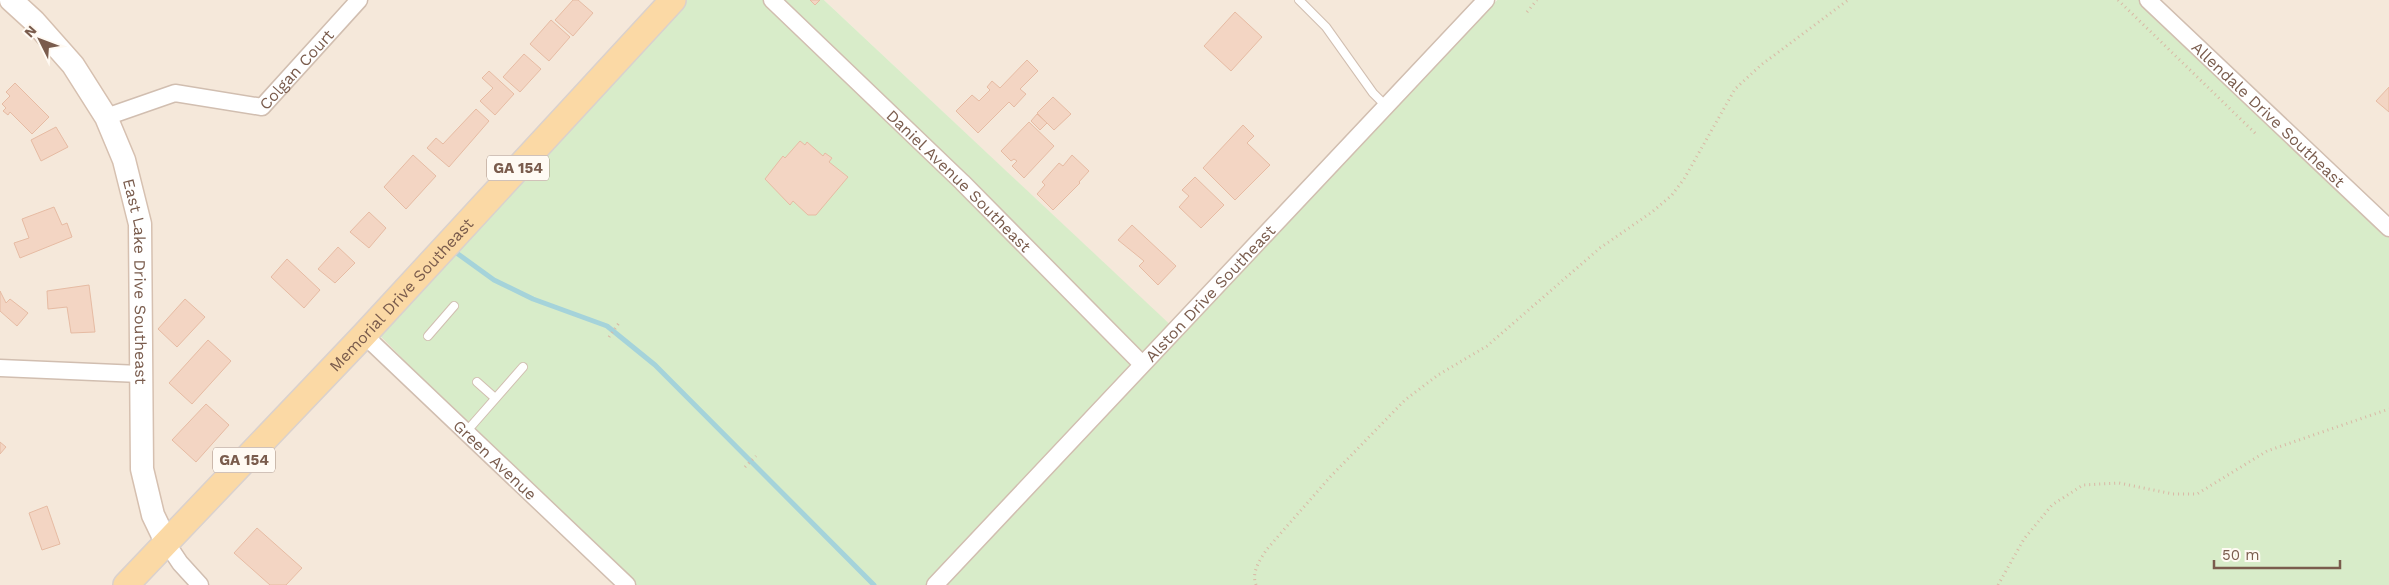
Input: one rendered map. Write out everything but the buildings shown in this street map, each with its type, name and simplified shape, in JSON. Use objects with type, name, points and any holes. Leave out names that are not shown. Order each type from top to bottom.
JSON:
[{"type":"main road","name":"Memorial Drive Southeast","points":[[126,585],[364,335],[673,0]]},
{"type":"street","name":"East Lake Drive Southeast","points":[[11,0],[38,26],[73,65],[106,117],[124,160],[140,224],[142,470],[153,514],[166,542],[180,563],[200,585]]},
{"type":"street","name":"Colgan Court","points":[[106,117],[175,93],[262,107],[359,0]]},
{"type":"street","name":"Daniel Avenue Southeast","points":[[772,0],[962,182],[1142,364]]},
{"type":"street","name":"Alston Drive Southeast","points":[[935,585],[1486,0]]},
{"type":"street","name":"Allendale Drive Southeast","points":[[2148,0],[2389,228]]},
{"type":"street","name":"Green Avenue","points":[[364,335],[627,585]]},
{"type":"street","points":[[0,368],[140,374]]},
{"type":"lane","points":[[1299,0],[1326,28],[1374,93],[1386,105]]},
{"type":"lane","points":[[428,336],[454,306]]},
{"type":"lane","points":[[466,432],[523,367]]},
{"type":"lane","points":[[478,382],[495,398]]},
{"type":"path","points":[[1527,12],[1537,0]]},
{"type":"path","points":[[1256,585],[1254,580],[1257,566],[1267,549],[1331,476],[1387,417],[1405,400],[1438,375],[1487,346],[1600,248],[1652,212],[1672,195],[1684,179],[1735,89],[1761,65],[1848,0]]},
{"type":"path","points":[[2118,0],[2257,135]]},
{"type":"path","points":[[609,337],[619,323]]},
{"type":"path","points":[[1998,585],[2024,539],[2052,505],[2083,485],[2119,483],[2173,494],[2196,494],[2268,451],[2389,409]]},
{"type":"path","points":[[745,467],[756,456]]},
{"type":"shaded area","points":[[0,0],[661,0],[622,585],[0,585]]},
{"type":"shaded area","points":[[824,0],[1491,0],[1176,331]]},
{"type":"shaded area","points":[[2147,0],[2389,0],[2389,229]]},
{"type":"green space","points":[[661,0],[824,0],[1177,331],[934,585],[622,585],[365,320]]},
{"type":"green space","points":[[1497,0],[2150,0],[2389,228],[2389,585],[936,585]]},
{"type":"waterway","points":[[458,254],[494,280],[533,299],[607,326],[655,365],[874,585]]}]
